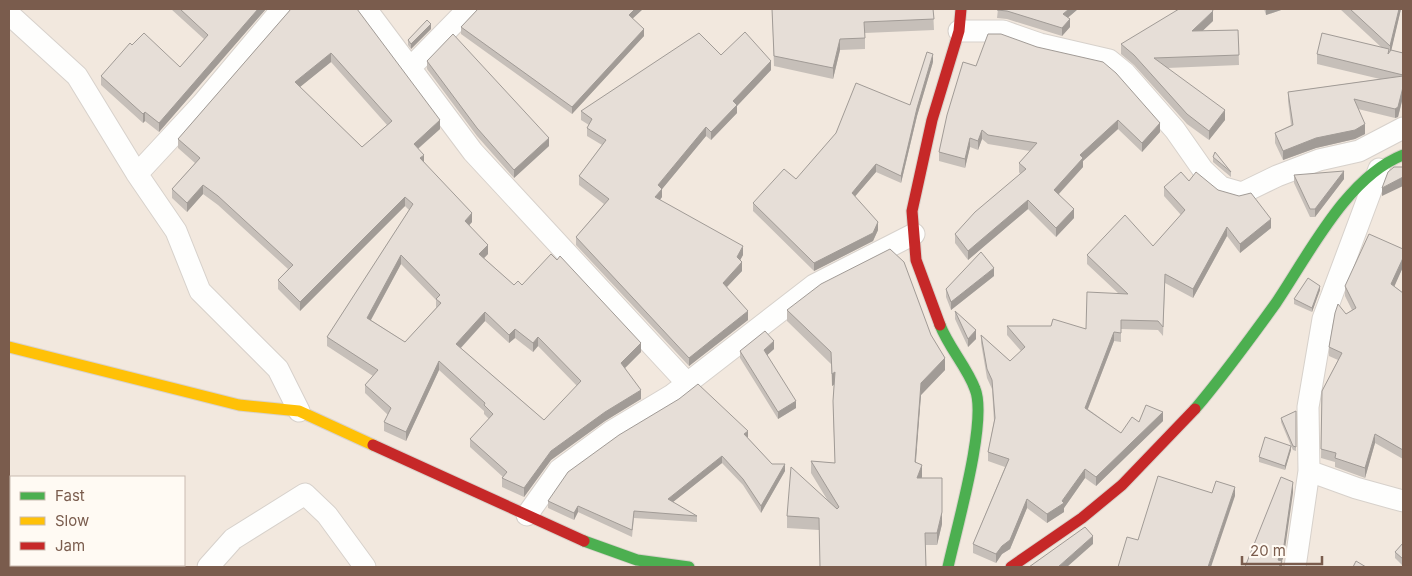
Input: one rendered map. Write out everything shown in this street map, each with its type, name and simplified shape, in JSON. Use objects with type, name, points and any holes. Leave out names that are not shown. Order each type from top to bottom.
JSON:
[{"type":"street","points":[[137,174],[202,104],[282,9]]},
{"type":"street","points":[[366,9],[473,152],[687,383]]},
{"type":"street","points":[[410,68],[468,9]]},
{"type":"street","points":[[948,567],[974,452],[978,417],[976,390],[946,341],[916,260],[912,211],[932,120],[959,31],[961,9]]},
{"type":"street","points":[[9,14],[77,76],[137,174],[176,231],[200,291],[278,369],[299,411]]},
{"type":"street","points":[[959,31],[1003,31],[1040,44],[1109,60],[1125,74],[1175,130],[1203,170],[1222,187],[1242,193],[1277,176],[1319,160],[1359,151],[1403,128]]},
{"type":"street","points":[[1011,567],[1092,510],[1156,452],[1204,398],[1362,182],[1380,165],[1402,151]]},
{"type":"street","points":[[1295,567],[1309,471],[1308,407],[1323,319],[1380,165]]},
{"type":"street","points":[[527,515],[559,470],[612,431],[672,395],[814,285],[914,234]]},
{"type":"street","points":[[9,347],[239,405],[299,411],[583,541],[637,560],[689,567]]},
{"type":"street","points":[[1309,471],[1356,488],[1403,501]]},
{"type":"street","points":[[208,567],[233,539],[305,494],[327,515],[365,567]]},
{"type":"shaded area","points":[[9,9],[1403,9],[1403,567],[9,567]]},
{"type":"building","points":[[180,9],[258,9],[159,123],[145,112],[143,114],[101,76],[130,43],[132,45],[144,33],[180,67],[208,35]]},
{"type":"building","points":[[291,9],[357,9],[440,120],[414,144],[424,155],[420,158],[472,213],[465,221],[488,245],[479,254],[514,285],[518,281],[522,285],[551,254],[557,260],[560,256],[641,343],[621,363],[641,390],[605,412],[551,451],[524,488],[502,478],[507,472],[470,439],[493,414],[484,405],[485,403],[439,361],[406,432],[384,422],[391,408],[365,385],[378,370],[327,337],[413,204],[405,197],[300,302],[278,280],[293,265],[218,196],[203,185],[187,203],[172,189],[200,158],[178,139]],"holes":[[[331,53],[392,121],[362,147],[295,82]],[[401,255],[440,295],[436,299],[441,303],[405,342],[367,318]],[[485,312],[509,335],[515,329],[533,343],[538,337],[581,381],[544,420],[456,344]]]},
{"type":"building","points":[[478,9],[635,9],[629,15],[644,29],[572,107],[461,27]]},
{"type":"building","points":[[772,9],[933,9],[934,19],[864,22],[865,38],[840,39],[833,68],[774,56]]},
{"type":"building","points":[[998,9],[1069,9],[1063,14],[1070,19],[1062,28]]},
{"type":"building","points":[[1179,9],[1212,9],[1213,11],[1192,31],[1238,30],[1239,55],[1154,58],[1225,110],[1209,131],[1187,114],[1134,55],[1121,44]]},
{"type":"building","points":[[1350,9],[1399,9],[1390,46]]},
{"type":"building","points":[[427,20],[431,24],[411,44],[408,40]]},
{"type":"building","points":[[745,32],[771,61],[733,101],[737,105],[711,132],[706,127],[658,185],[662,189],[655,197],[743,246],[737,257],[742,262],[723,283],[748,311],[689,358],[576,237],[609,199],[579,176],[606,140],[587,128],[592,119],[581,111],[699,33],[721,55]]},
{"type":"building","points":[[1322,33],[1389,49],[1388,54],[1391,50],[1403,53],[1403,75],[1317,54]]},
{"type":"building","points":[[453,34],[549,138],[514,170],[477,128],[427,61]]},
{"type":"building","points":[[988,34],[1001,34],[1037,47],[1103,62],[1116,73],[1160,123],[1142,143],[1118,120],[1080,155],[1083,158],[1054,190],[1074,209],[1056,228],[1028,200],[968,251],[955,234],[975,212],[1026,169],[1019,163],[1037,143],[988,135],[982,130],[978,141],[970,138],[965,159],[939,152],[947,115],[963,62],[976,66]]},
{"type":"building","points":[[927,52],[933,54],[917,108],[901,176],[876,164],[852,193],[878,222],[873,233],[814,263],[753,203],[784,169],[796,179],[836,133],[856,83],[910,105]]},
{"type":"building","points":[[1403,76],[1403,87],[1398,107],[1395,109],[1354,99],[1365,124],[1355,130],[1316,138],[1283,151],[1275,133],[1293,125],[1288,92]]},
{"type":"building","points":[[1215,152],[1231,172],[1213,157]]},
{"type":"building","points":[[1394,167],[1403,167],[1403,177],[1382,188],[1388,172]]},
{"type":"building","points":[[1344,171],[1315,209],[1310,209],[1294,175]]},
{"type":"building","points":[[1181,172],[1189,181],[1196,172],[1218,190],[1239,196],[1251,193],[1271,219],[1240,244],[1227,227],[1193,289],[1165,274],[1163,327],[1158,321],[1121,320],[1121,333],[1114,332],[1085,408],[1121,433],[1132,417],[1139,422],[1146,405],[1163,412],[1096,477],[1085,469],[1062,501],[1064,503],[1047,514],[1027,499],[1010,540],[996,554],[973,544],[1009,459],[988,452],[995,418],[992,380],[987,369],[981,335],[1010,361],[1025,347],[1007,326],[1051,326],[1053,319],[1086,329],[1087,292],[1128,294],[1087,255],[1125,215],[1153,246],[1185,210],[1164,187]]},
{"type":"building","points":[[1369,234],[1403,249],[1403,258],[1391,284],[1403,293],[1403,450],[1375,434],[1365,468],[1335,458],[1336,453],[1321,449],[1322,391],[1342,353],[1329,347],[1335,313],[1338,304],[1346,314],[1356,308],[1345,286]]},
{"type":"building","points":[[890,249],[904,262],[931,335],[945,358],[921,383],[915,462],[922,465],[917,478],[942,478],[942,512],[937,533],[925,533],[926,567],[820,567],[819,518],[787,516],[791,467],[837,509],[839,507],[811,461],[835,463],[833,401],[835,372],[832,374],[831,352],[787,310],[821,284]]},
{"type":"building","points":[[981,252],[994,268],[951,302],[946,289]]},
{"type":"building","points":[[1308,278],[1320,286],[1312,308],[1294,299]]},
{"type":"building","points":[[955,311],[976,330],[968,339]]},
{"type":"building","points":[[765,331],[774,341],[764,350],[796,401],[778,412],[740,351]]},
{"type":"building","points":[[698,384],[748,431],[744,434],[772,464],[785,464],[761,506],[743,479],[722,456],[668,499],[697,516],[634,511],[632,530],[578,506],[574,513],[548,501],[568,472],[619,435],[679,399]]},
{"type":"building","points":[[1296,411],[1296,447],[1293,446],[1281,418]]},
{"type":"building","points":[[1265,437],[1291,446],[1285,466],[1259,457]]},
{"type":"building","points":[[1158,476],[1212,493],[1216,481],[1235,487],[1208,567],[1118,567],[1127,537],[1138,540]]},
{"type":"building","points":[[1281,477],[1293,482],[1284,545],[1278,560],[1282,561],[1279,567],[1245,567]]},
{"type":"building","points":[[1085,527],[1093,536],[1058,567],[1029,567]]},
{"type":"building","points":[[1403,543],[1403,559],[1395,552]]},
{"type":"building","points":[[1356,561],[1366,567],[1353,567]]},
{"type":"traffic: fast","points":[[1195,409],[1227,370],[1276,303],[1316,240],[1347,199],[1364,181],[1383,166],[1403,155]]},
{"type":"traffic: fast","points":[[940,325],[972,381],[978,404],[974,449],[948,567]]},
{"type":"traffic: fast","points":[[584,541],[637,560],[689,567]]},
{"type":"traffic: slow","points":[[9,347],[239,405],[299,411],[373,445]]},
{"type":"traffic: jam","points":[[940,325],[916,260],[912,211],[932,120],[959,31],[961,9]]},
{"type":"traffic: jam","points":[[1011,567],[1082,518],[1122,485],[1195,409]]},
{"type":"traffic: jam","points":[[373,445],[584,541]]}]
